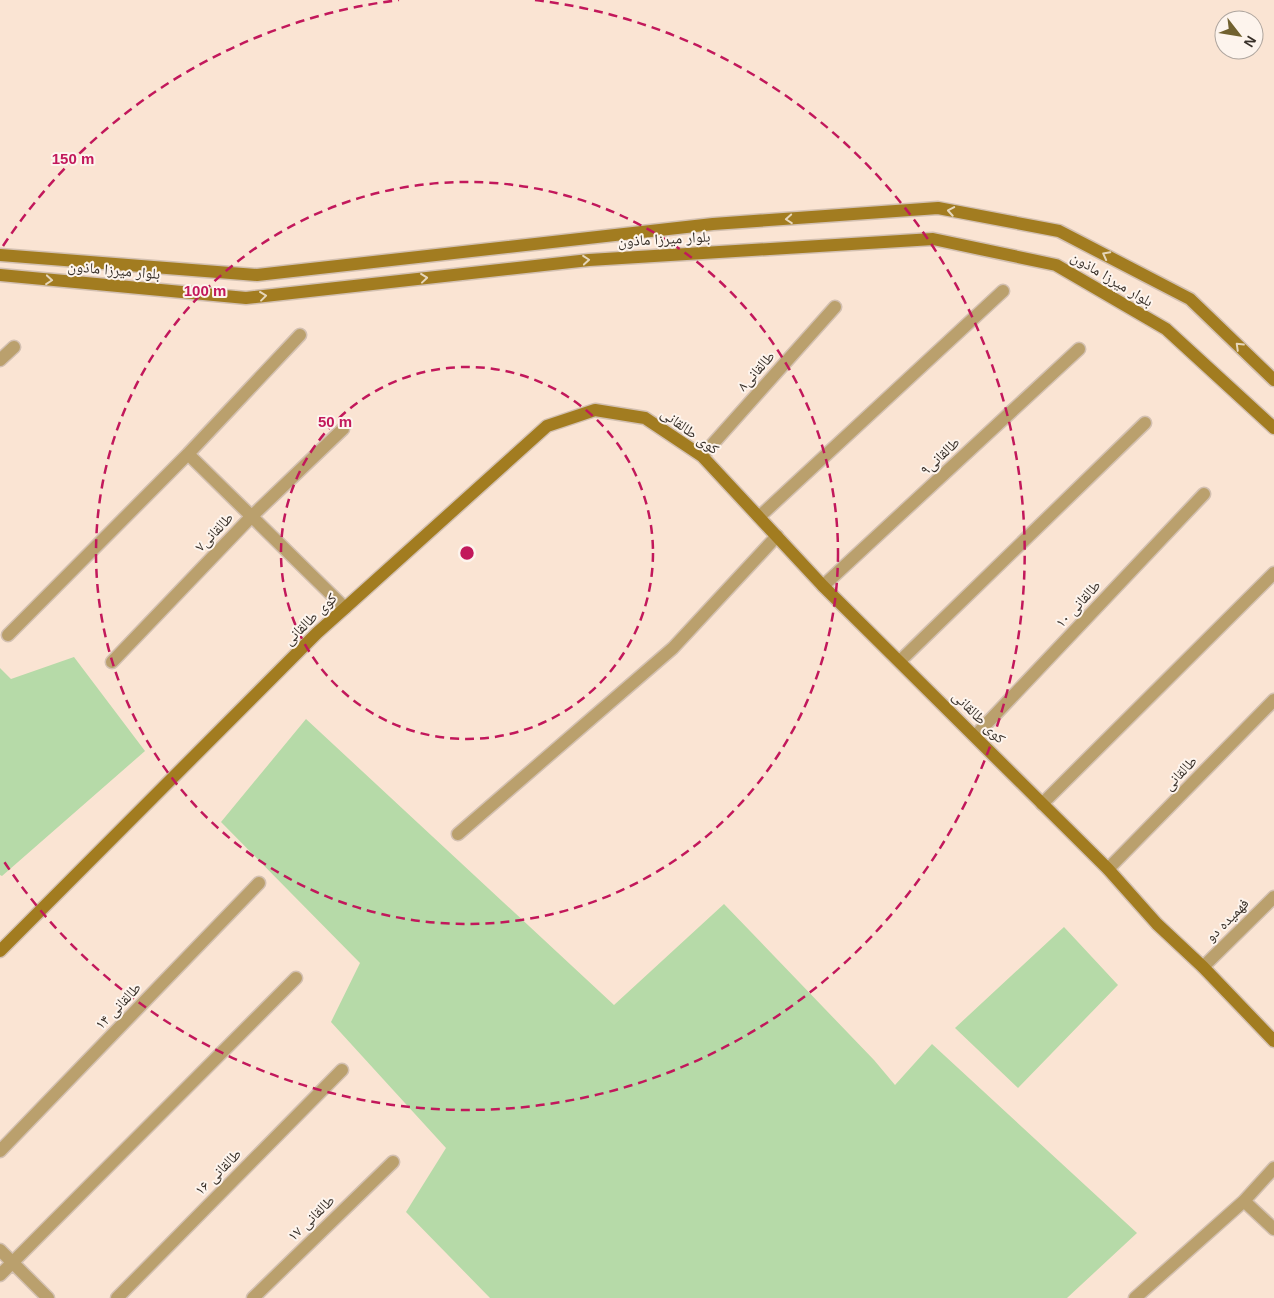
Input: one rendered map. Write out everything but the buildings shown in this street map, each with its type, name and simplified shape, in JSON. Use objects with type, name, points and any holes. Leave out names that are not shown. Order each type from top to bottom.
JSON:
[{"type":"main road","name":"بلوار میرزا ماذون","points":[[0,254],[257,275],[713,224],[938,208],[1059,230],[1190,299],[1274,380]]},
{"type":"main road","name":"بلوار میرزا ماذون","points":[[0,275],[246,298],[589,260],[933,239],[1056,265],[1166,329],[1274,428]]},
{"type":"main road","name":"کوی طالقانی","points":[[0,951],[317,633],[546,426],[595,410],[646,418],[702,456],[823,586],[1108,869],[1157,924],[1203,967],[1274,1041]]},
{"type":"street","points":[[759,517],[1003,291]]},
{"type":"street","name":"طالقانی۸","points":[[702,456],[835,307]]},
{"type":"street","points":[[8,634],[188,454],[300,336]]},
{"type":"street","points":[[0,360],[14,348]]},
{"type":"street","name":"طالقانی۹","points":[[823,586],[1079,349]]},
{"type":"street","points":[[900,661],[1145,423]]},
{"type":"street","name":"طالقانی۷","points":[[112,662],[251,518],[343,429]]},
{"type":"street","points":[[188,454],[251,518],[345,608]]},
{"type":"street","name":"طالقانی ۱۰","points":[[975,736],[1204,494]]},
{"type":"street","points":[[458,834],[673,648],[776,536]]},
{"type":"street","points":[[1042,804],[1274,574]]},
{"type":"street","name":"طالقانی","points":[[1108,869],[1274,700]]},
{"type":"street","name":"طالقانی ۱۴","points":[[0,1151],[259,883]]},
{"type":"street","name":"فهمیده دو","points":[[1203,967],[1274,897]]},
{"type":"street","points":[[0,1275],[296,978]]},
{"type":"street","name":"طالقانی ۱۶","points":[[117,1298],[342,1070]]},
{"type":"street","name":"طالقانی ۱۷","points":[[253,1298],[393,1162]]},
{"type":"street","points":[[1135,1298],[1244,1201],[1274,1168]]},
{"type":"street","points":[[1244,1201],[1274,1229]]},
{"type":"street","points":[[0,1250],[48,1298]]},
{"type":"green space","points":[[74,657],[145,751],[2,876],[0,875],[0,668],[11,679]]},
{"type":"green space","points":[[306,719],[614,1005],[724,904],[874,1060],[895,1085],[932,1044],[1137,1233],[1067,1298],[490,1298],[406,1212],[446,1148],[331,1022],[360,963],[221,822]]},
{"type":"green space","points":[[1064,927],[1118,985],[1018,1088],[955,1028]]}]
